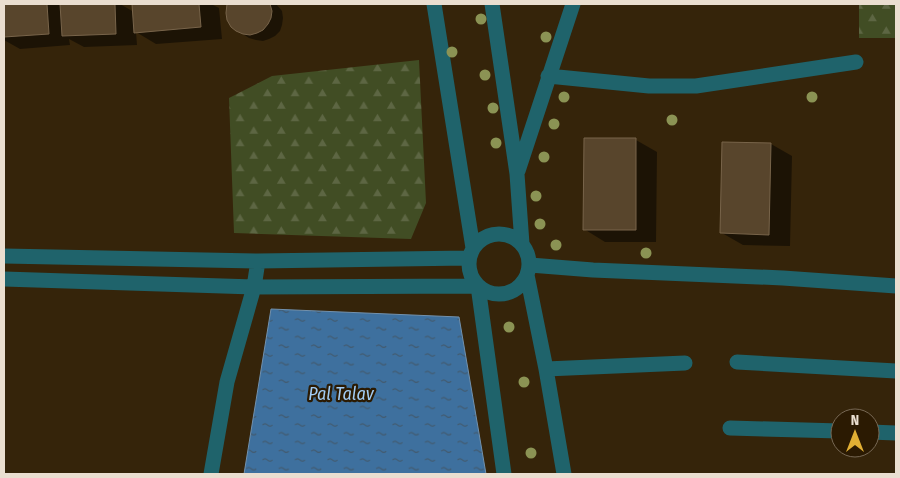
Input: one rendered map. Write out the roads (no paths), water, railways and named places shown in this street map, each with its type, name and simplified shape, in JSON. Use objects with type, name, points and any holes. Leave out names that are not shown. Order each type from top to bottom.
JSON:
[{"type":"street","points":[[434,4],[470,253],[468,268],[478,286],[487,292],[497,294],[515,290],[522,283],[528,270]]},
{"type":"street","points":[[492,4],[517,174],[522,244]]},
{"type":"street","points":[[517,174],[573,4]]},
{"type":"street","points":[[548,76],[649,86],[696,86],[856,62]]},
{"type":"street","points":[[470,253],[479,240],[499,233],[510,235],[518,240],[528,256],[528,270],[564,474]]},
{"type":"street","points":[[4,256],[258,261],[470,253]]},
{"type":"street","points":[[211,474],[227,382],[254,286],[258,261]]},
{"type":"street","points":[[528,270],[593,270],[783,278],[896,286]]},
{"type":"street","points":[[4,278],[254,286],[478,286]]},
{"type":"street","points":[[478,286],[504,474]]},
{"type":"street","points":[[737,362],[896,371]]},
{"type":"street","points":[[546,369],[685,363]]},
{"type":"street","points":[[730,428],[830,431]]},
{"type":"street","points":[[880,432],[896,433]]},
{"type":"water","name":"Pal Talav","points":[[271,309],[459,317],[486,474],[244,474]]}]
